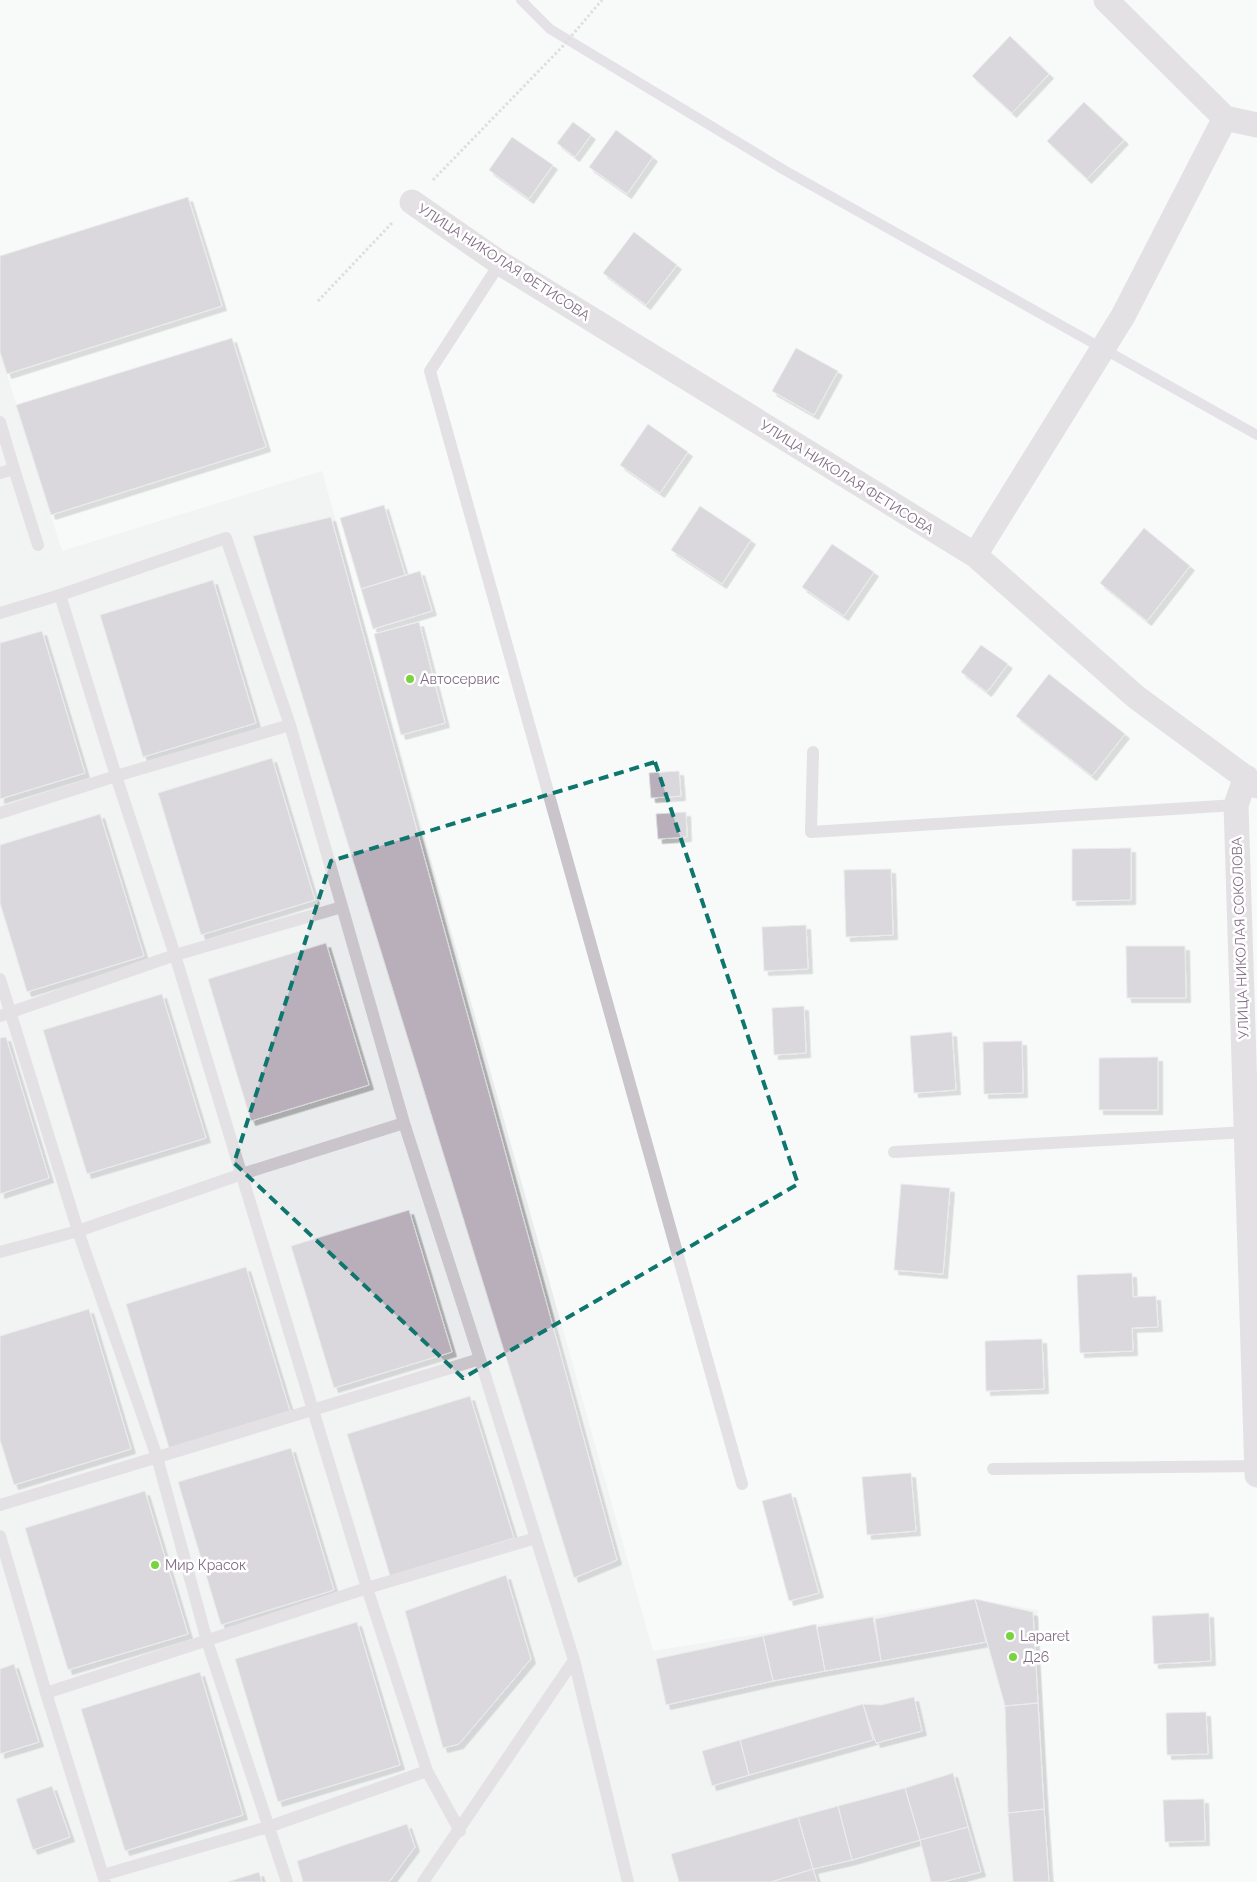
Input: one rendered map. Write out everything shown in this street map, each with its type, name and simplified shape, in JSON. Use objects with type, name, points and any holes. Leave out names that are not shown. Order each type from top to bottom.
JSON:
[{"type":"street","points":[[1106,0],[1225,118],[1257,125]]},
{"type":"street","points":[[975,555],[1123,316],[1225,118]]},
{"type":"street","name":"УЛИЦА НИКОЛАЯ ФЕТИСОВА","points":[[412,202],[500,263],[975,555],[1136,698],[1251,781]]},
{"type":"street","name":"УЛИЦА НИКОЛАЯ СОКОЛОВА","points":[[1251,781],[1236,806],[1257,1475]]},
{"type":"lane","points":[[500,263],[430,371],[742,1484]]},
{"type":"lane","points":[[0,422],[38,545]]},
{"type":"lane","points":[[0,473],[14,469]]},
{"type":"lane","points":[[0,613],[60,595],[226,538],[290,725],[404,1123],[574,1660],[628,1882]]},
{"type":"lane","points":[[60,595],[116,776],[175,955],[312,1410],[427,1771],[460,1831]]},
{"type":"lane","points":[[0,813],[116,776],[290,725]]},
{"type":"lane","points":[[813,752],[811,832],[1236,806]]},
{"type":"lane","points":[[5,1015],[175,955],[342,907]]},
{"type":"lane","points":[[0,979],[5,1015],[157,1457],[207,1641],[288,1882]]},
{"type":"lane","points":[[0,1252],[78,1231],[242,1174],[404,1123]]},
{"type":"lane","points":[[894,1152],[1247,1132]]},
{"type":"lane","points":[[0,1506],[480,1359]]},
{"type":"lane","points":[[993,1469],[1257,1466]]},
{"type":"lane","points":[[0,1536],[46,1693],[104,1879],[268,1827],[427,1771]]},
{"type":"lane","points":[[46,1693],[368,1588],[536,1538]]},
{"type":"lane","points":[[423,1882],[460,1831],[574,1660]]},
{"type":"path","points":[[318,301],[562,47],[602,0]]},
{"type":"highlighted area","points":[[655,762],[798,1184],[463,1378],[234,1163],[331,861]]},
{"type":"shaded area","points":[[0,352],[62,551],[322,471],[653,1651],[975,1599],[1038,1610],[1051,1882],[0,1882]]},
{"type":"building","points":[[1010,36],[1049,74],[1012,113],[972,76]]},
{"type":"building","points":[[1084,102],[1124,140],[1087,179],[1047,141]]},
{"type":"building","points":[[573,122],[591,135],[575,157],[557,143]]},
{"type":"building","points":[[616,130],[653,157],[627,194],[589,167]]},
{"type":"building","points":[[512,137],[553,165],[529,199],[489,170]]},
{"type":"building","points":[[188,197],[222,306],[7,374],[0,352],[0,256]]},
{"type":"building","points":[[634,232],[677,265],[646,305],[603,273]]},
{"type":"building","points":[[232,338],[266,447],[51,515],[16,405]]},
{"type":"building","points":[[796,348],[838,371],[814,415],[772,391]]},
{"type":"building","points":[[648,424],[688,452],[660,493],[620,465]]},
{"type":"building","points":[[384,505],[405,575],[361,589],[340,518]]},
{"type":"building","points":[[700,506],[751,540],[722,584],[671,550]]},
{"type":"building","points":[[331,517],[617,1560],[574,1578],[253,536]]},
{"type":"building","points":[[1144,528],[1190,566],[1147,621],[1100,583]]},
{"type":"building","points":[[832,544],[874,572],[844,616],[802,587]]},
{"type":"building","points":[[420,571],[432,611],[373,629],[361,589]]},
{"type":"building","points":[[213,580],[256,723],[143,757],[100,615]]},
{"type":"building","name":"Автосервис","points":[[419,622],[445,723],[401,735],[374,634]]},
{"type":"building","points":[[42,631],[85,773],[0,799],[0,643]]},
{"type":"building","points":[[981,645],[1008,664],[987,692],[961,672]]},
{"type":"building","points":[[1049,674],[1125,734],[1092,776],[1016,716]]},
{"type":"building","points":[[272,758],[315,900],[201,935],[158,793]]},
{"type":"building","points":[[679,771],[681,796],[651,798],[649,773]]},
{"type":"building","points":[[686,812],[687,837],[658,839],[656,814]]},
{"type":"building","points":[[100,814],[144,956],[27,992],[0,903],[0,845]]},
{"type":"building","points":[[1131,848],[1131,900],[1072,901],[1072,849]]},
{"type":"building","points":[[891,869],[893,935],[846,937],[844,870]]},
{"type":"building","points":[[806,925],[808,969],[764,971],[762,927]]},
{"type":"building","points":[[326,943],[369,1085],[251,1121],[208,979]]},
{"type":"building","points":[[1126,946],[1185,946],[1186,998],[1127,998]]},
{"type":"building","points":[[162,994],[206,1138],[87,1174],[43,1030]]},
{"type":"building","points":[[804,1006],[806,1053],[774,1055],[772,1008]]},
{"type":"building","points":[[952,1032],[956,1090],[914,1093],[910,1036]]},
{"type":"building","points":[[6,1037],[49,1178],[0,1194],[0,1038]]},
{"type":"building","points":[[1022,1041],[1023,1093],[984,1094],[983,1042]]},
{"type":"building","points":[[1158,1057],[1158,1110],[1099,1110],[1099,1058]]},
{"type":"building","points":[[901,1184],[950,1188],[943,1274],[894,1270]]},
{"type":"building","points":[[409,1210],[452,1352],[334,1388],[291,1246]]},
{"type":"building","points":[[246,1267],[290,1411],[169,1448],[126,1304]]},
{"type":"building","points":[[1132,1273],[1133,1297],[1156,1296],[1158,1327],[1132,1328],[1133,1351],[1080,1353],[1077,1275]]},
{"type":"building","points":[[89,1309],[131,1449],[14,1485],[0,1440],[0,1336]]},
{"type":"building","points":[[1042,1339],[1044,1389],[986,1391],[985,1341]]},
{"type":"building","points":[[470,1396],[514,1538],[390,1576],[347,1434]]},
{"type":"building","points":[[291,1448],[334,1590],[221,1625],[178,1482]]},
{"type":"building","points":[[911,1473],[916,1531],[867,1535],[862,1477]]},
{"type":"building","points":[[145,1491],[188,1634],[68,1670],[25,1528]]},
{"type":"building","points":[[791,1493],[819,1593],[789,1601],[762,1501]]},
{"type":"building","points":[[506,1575],[531,1659],[459,1744],[443,1748],[405,1611]]},
{"type":"building","points":[[975,1599],[986,1642],[881,1661],[875,1619]]},
{"type":"building","name":"Д26","points":[[975,1599],[1033,1612],[1038,1703],[1005,1706]]},
{"type":"building","points":[[1209,1613],[1211,1661],[1154,1664],[1152,1616]]},
{"type":"building","points":[[873,1617],[881,1661],[825,1671],[817,1627]]},
{"type":"building","points":[[357,1622],[400,1765],[278,1802],[235,1659]]},
{"type":"building","points":[[816,1624],[825,1671],[773,1681],[763,1636]]},
{"type":"building","points":[[763,1636],[773,1681],[666,1705],[656,1659]]},
{"type":"building","points":[[14,1664],[39,1742],[0,1754],[0,1669]]},
{"type":"building","points":[[200,1672],[243,1815],[125,1851],[81,1709]]},
{"type":"building","points":[[914,1697],[922,1731],[876,1743],[863,1704],[881,1705]]},
{"type":"building","points":[[1038,1703],[1044,1809],[1008,1813],[1005,1706]]},
{"type":"building","points":[[863,1704],[873,1740],[749,1775],[740,1740]]},
{"type":"building","points":[[1206,1712],[1208,1754],[1167,1755],[1166,1713]]},
{"type":"building","points":[[740,1740],[749,1775],[712,1786],[702,1751]]},
{"type":"building","points":[[953,1773],[968,1827],[920,1840],[905,1788]]},
{"type":"building","points":[[52,1786],[70,1837],[33,1850],[16,1799]]},
{"type":"building","points":[[905,1788],[920,1840],[852,1860],[838,1806]]},
{"type":"building","points":[[1204,1799],[1205,1841],[1165,1842],[1163,1800]]},
{"type":"building","points":[[838,1806],[852,1860],[813,1869],[798,1817]]},
{"type":"building","points":[[1044,1809],[1049,1882],[1013,1882],[1008,1813]]},
{"type":"building","points":[[798,1817],[813,1869],[771,1882],[679,1882],[671,1854]]},
{"type":"building","points":[[407,1824],[415,1847],[389,1882],[303,1882],[297,1861]]},
{"type":"building","points":[[968,1827],[981,1872],[943,1882],[931,1882],[920,1840]]},
{"type":"building","points":[[813,1869],[817,1882],[771,1882]]},
{"type":"building","points":[[259,1872],[262,1882],[227,1882]]},
{"type":"waterway","points":[[521,0],[550,29],[784,170],[1257,435]]},
{"type":"place","name":"Автосервис","points":[[410,679]]},
{"type":"place","name":"Мир Красок","points":[[155,1565]]},
{"type":"place","name":"Laparet","points":[[1010,1636]]},
{"type":"place","name":"Д26","points":[[1013,1657]]}]
